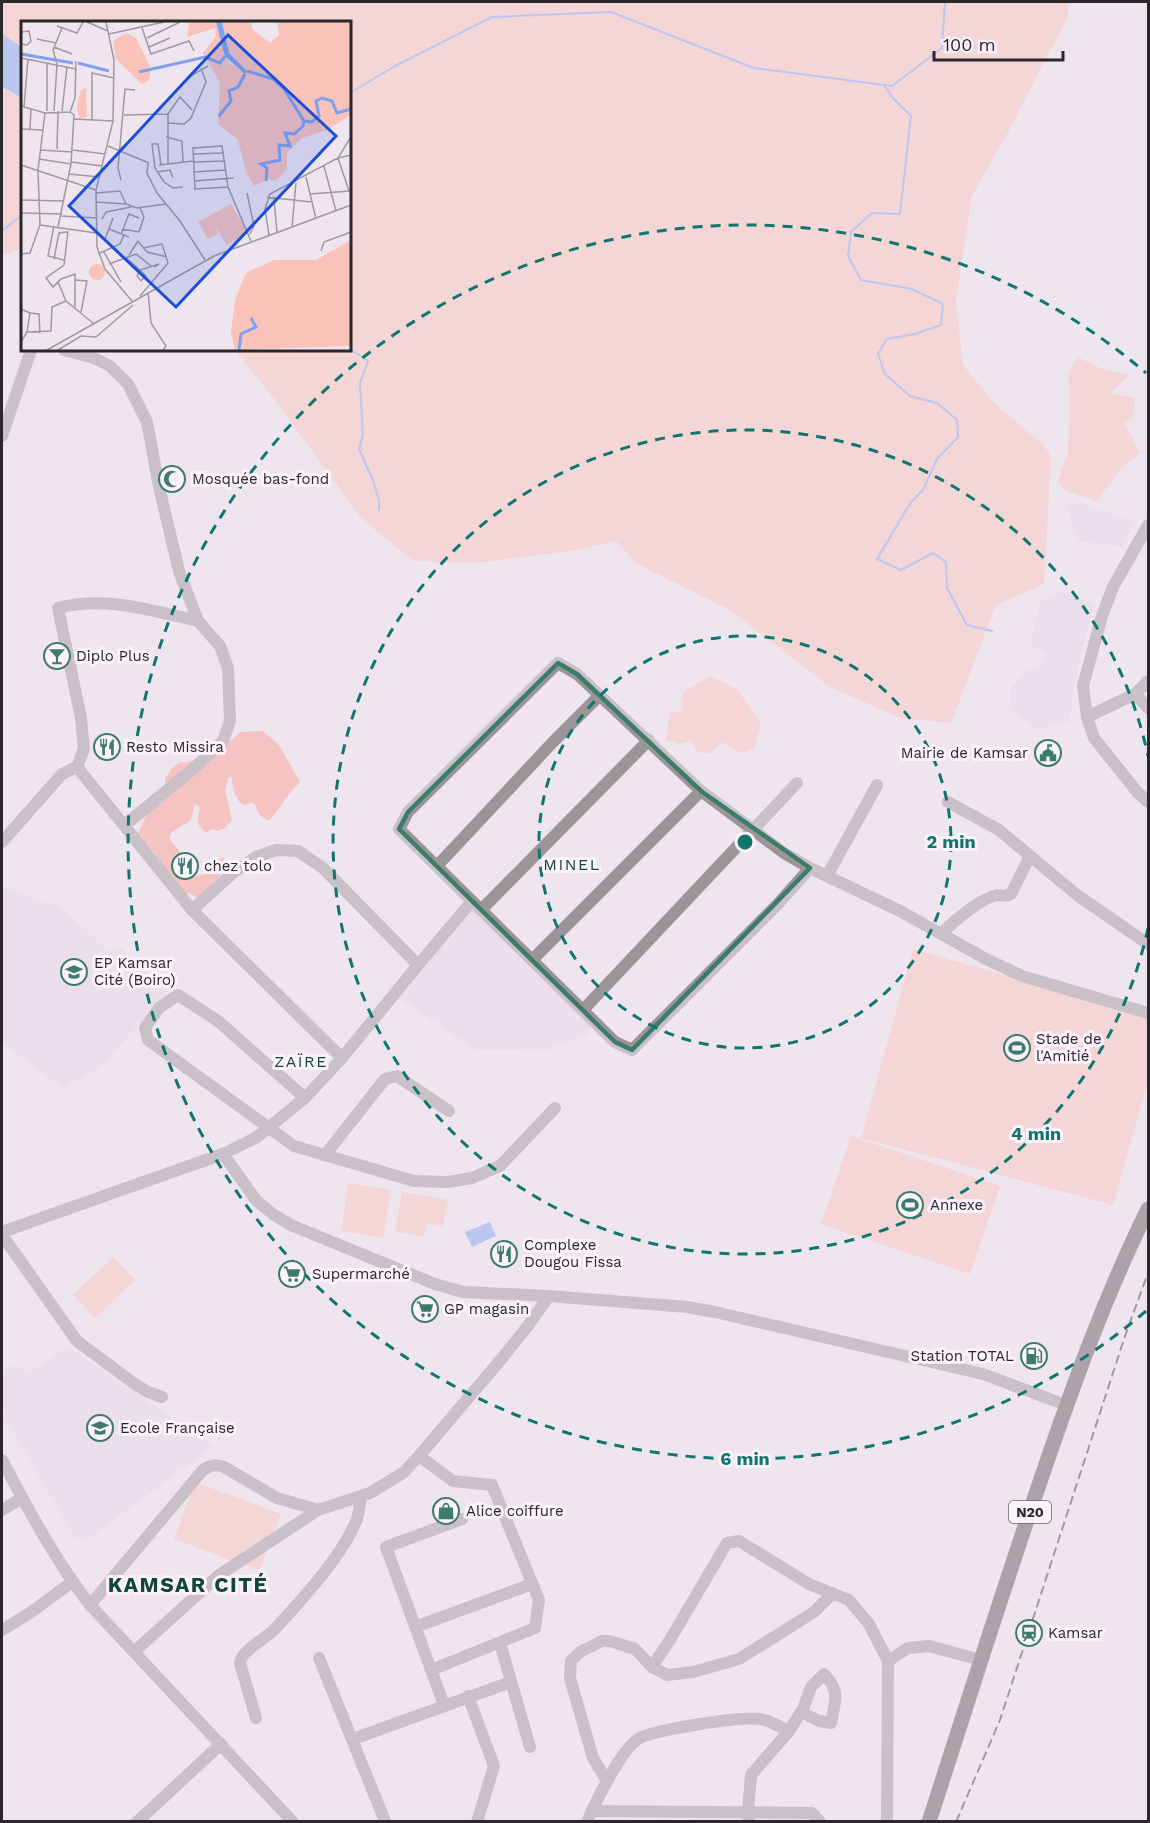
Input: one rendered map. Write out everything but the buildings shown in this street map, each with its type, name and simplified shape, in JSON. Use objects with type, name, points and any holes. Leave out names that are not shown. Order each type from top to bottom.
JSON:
[{"type":"main road","name":"N20","points":[[929,1821],[1066,1405],[1098,1323],[1149,1209]]},
{"type":"street","points":[[2,436],[31,351]]},
{"type":"street","points":[[68,351],[94,358],[110,366],[128,384],[147,422],[159,488],[179,571],[198,621],[220,646],[228,668],[230,721],[223,741],[194,769],[125,825]]},
{"type":"street","points":[[1149,525],[1113,587],[1102,616],[1083,686],[1087,717],[1094,738],[1138,793],[1149,802]]},
{"type":"street","points":[[2,842],[62,774],[77,766],[84,749],[81,717],[58,608],[97,603],[130,606],[198,621]]},
{"type":"street","points":[[810,868],[777,905],[632,1050],[615,1042],[399,829],[408,812],[558,663],[577,674],[701,791],[784,853],[1022,976],[1149,1013]]},
{"type":"street","points":[[1087,717],[1135,694],[1149,681]]},
{"type":"street","points":[[1135,694],[1149,708]]},
{"type":"street","points":[[437,866],[600,695]]},
{"type":"street","points":[[162,1397],[136,1385],[77,1341],[2,1233],[223,1154],[268,1129],[305,1098],[342,1058],[418,965],[476,905],[649,741]]},
{"type":"street","points":[[77,766],[192,910],[342,1058]]},
{"type":"street","points":[[583,1010],[796,783]]},
{"type":"street","points":[[827,876],[877,785]]},
{"type":"street","points":[[532,960],[701,791]]},
{"type":"street","points":[[948,802],[999,830],[1077,895],[1149,944]]},
{"type":"street","points":[[192,910],[234,872],[256,858],[276,850],[298,850],[323,868],[418,965]]},
{"type":"street","points":[[941,934],[959,916],[976,905],[997,895],[1011,894],[1030,856]]},
{"type":"street","points":[[305,1098],[218,1021],[178,995],[159,1008],[144,1028],[148,1040],[294,1146],[414,1181],[448,1182],[472,1178],[500,1166],[555,1108]]},
{"type":"street","points":[[325,1155],[385,1078],[397,1076],[449,1111]]},
{"type":"street","points":[[223,1154],[256,1200],[274,1215],[293,1226],[444,1287],[463,1292],[549,1296],[687,1307],[715,1312],[982,1374],[1066,1405]]},
{"type":"street","points":[[135,1651],[219,1575],[318,1510],[370,1493],[403,1473],[503,1358],[549,1296]]},
{"type":"street","points":[[418,1456],[453,1481],[492,1485],[539,1600],[535,1628],[431,1670]]},
{"type":"street","points":[[2,1460],[72,1582],[90,1605],[293,1821]]},
{"type":"street","points":[[90,1605],[203,1470],[210,1466],[216,1464],[224,1467],[278,1498],[318,1510]]},
{"type":"street","points":[[256,1718],[240,1658],[274,1630],[322,1576],[357,1517],[361,1496]]},
{"type":"street","points":[[2,1510],[22,1498]]},
{"type":"street","points":[[444,1705],[386,1547],[462,1519]]},
{"type":"street","points":[[652,1667],[727,1542],[739,1541],[809,1584],[849,1600],[869,1624],[888,1661],[887,1821]]},
{"type":"street","points":[[2,1630],[30,1613],[72,1582]]},
{"type":"street","points":[[415,1627],[532,1584]]},
{"type":"street","points":[[607,1781],[593,1758],[570,1678],[571,1661],[580,1652],[591,1645],[610,1641],[635,1649],[652,1667],[666,1674],[680,1674],[739,1659],[814,1612],[831,1594]]},
{"type":"street","points":[[500,1642],[530,1747]]},
{"type":"street","points":[[888,1661],[908,1648],[928,1646],[981,1660]]},
{"type":"street","points":[[319,1658],[385,1821]]},
{"type":"street","points":[[749,1817],[751,1774],[789,1731],[811,1687],[824,1674],[833,1684],[836,1692],[831,1723],[809,1716]]},
{"type":"street","points":[[352,1739],[511,1682]]},
{"type":"street","points":[[468,1696],[494,1766],[477,1821]]},
{"type":"street","points":[[789,1731],[762,1719],[745,1718],[688,1726],[638,1739],[629,1748],[607,1781],[590,1816],[749,1817],[812,1814],[820,1821]]},
{"type":"street","points":[[137,1821],[221,1744]]},
{"type":"highlighted area","points":[[558,663],[577,674],[701,791],[810,868],[632,1050],[615,1042],[399,829],[408,812]]},
{"type":"shaded area","points":[[2,2],[1069,2],[1067,18],[972,196],[956,300],[963,365],[994,403],[1044,445],[1051,457],[1044,584],[996,605],[951,723],[900,718],[830,687],[730,610],[637,564],[616,541],[577,550],[475,563],[413,561],[361,518],[236,351],[351,351],[351,21],[21,21],[21,46],[2,34]]},
{"type":"shaded area","points":[[2,87],[21,97],[21,249],[2,255]]},
{"type":"shaded area","points":[[1078,357],[1102,369],[1130,375],[1111,393],[1135,398],[1133,416],[1125,424],[1140,453],[1121,468],[1097,501],[1064,490],[1058,480],[1068,453],[1070,398],[1068,373]]},
{"type":"shaded area","points":[[1066,503],[1081,503],[1134,522],[1122,547],[1078,541]]},
{"type":"shaded area","points":[[1063,590],[1094,605],[1074,683],[1070,722],[1040,730],[1013,714],[1009,696],[1012,686],[1027,671],[1042,663],[1046,653],[1030,644],[1041,601]]},
{"type":"shaded area","points":[[710,676],[737,689],[761,724],[754,749],[741,753],[722,742],[710,754],[698,752],[690,741],[679,744],[666,740],[670,713],[682,711],[683,692]]},
{"type":"shaded area","points":[[263,731],[279,745],[300,782],[270,820],[260,815],[256,805],[251,802],[245,805],[239,802],[233,789],[232,778],[229,776],[225,789],[232,820],[224,829],[217,831],[212,829],[206,833],[199,825],[200,808],[195,804],[191,820],[172,832],[169,838],[181,853],[173,861],[176,867],[189,878],[205,874],[216,861],[223,857],[228,867],[202,895],[196,897],[189,893],[184,894],[153,851],[137,836],[148,811],[165,789],[165,779],[172,768],[179,763],[207,759],[241,732]]},
{"type":"shaded area","name":"EP Kamsar Cité (Boiro)","points":[[2,885],[60,906],[109,952],[117,944],[168,991],[103,1065],[64,1088],[2,1043]]},
{"type":"shaded area","points":[[474,908],[586,1008],[590,1034],[544,1051],[476,1050],[396,996]]},
{"type":"shaded area","name":"Stade de l'Amitié","points":[[913,949],[1148,1016],[1148,1081],[1113,1205],[861,1138]]},
{"type":"shaded area","name":"Annexe","points":[[851,1136],[1000,1186],[970,1274],[821,1224]]},
{"type":"shaded area","points":[[348,1183],[391,1190],[383,1238],[341,1231]]},
{"type":"shaded area","points":[[402,1192],[448,1200],[443,1226],[427,1223],[424,1237],[395,1231]]},
{"type":"shaded area","points":[[113,1257],[135,1280],[95,1318],[73,1295]]},
{"type":"shaded area","name":"Ecole Française","points":[[68,1347],[214,1446],[86,1541],[75,1538],[2,1412],[2,1371],[11,1364],[31,1372]]},
{"type":"shaded area","points":[[195,1482],[281,1514],[259,1571],[174,1539]]},
{"type":"water","points":[[2,34],[21,46],[21,97],[2,87]]},
{"type":"water","points":[[490,1222],[496,1236],[472,1247],[465,1232]]},
{"type":"waterway","points":[[351,92],[395,66],[492,17],[611,12],[754,68],[892,86],[942,48],[945,2]]},
{"type":"waterway","points":[[884,85],[911,116],[900,214],[872,213],[851,232],[848,256],[861,280],[912,289],[943,304],[941,325],[915,334],[887,339],[878,354],[885,374],[910,396],[937,403],[957,420],[958,437],[937,459],[923,490],[911,502],[877,559],[901,570],[933,553],[946,562],[947,588],[967,625],[992,631]]},
{"type":"waterway","points":[[2,231],[21,216]]},
{"type":"waterway","points":[[351,350],[368,361],[360,383],[363,435],[359,449],[372,478],[379,500],[379,510]]},
{"type":"railway","points":[[956,1822],[1000,1720],[1125,1336],[1148,1273]]},
{"type":"place","name":"Mosquée bas-fond","points":[[172,479]]},
{"type":"place","name":"Diplo Plus","points":[[57,656]]},
{"type":"place","name":"Resto Missira","points":[[107,747]]},
{"type":"place","name":"Mairie de Kamsar","points":[[1048,753]]},
{"type":"place","name":"chez tolo","points":[[185,866]]},
{"type":"place","name":"EP Kamsar Cité (Boiro)","points":[[74,972]]},
{"type":"place","name":"Stade de l'Amitié","points":[[1017,1048]]},
{"type":"place","name":"Annexe","points":[[910,1205]]},
{"type":"place","name":"Complexe Dougou Fissa","points":[[504,1254]]},
{"type":"place","name":"Supermarché","points":[[292,1274]]},
{"type":"place","name":"GP magasin","points":[[425,1309]]},
{"type":"place","name":"Station TOTAL","points":[[1034,1356]]},
{"type":"place","name":"Ecole Française","points":[[100,1428]]},
{"type":"place","name":"Alice coiffure","points":[[446,1511]]},
{"type":"place","name":"Kamsar","points":[[1029,1633]]},
{"type":"district","name":"MINEL","points":[[572,864]]},
{"type":"district","name":"ZAÏRE","points":[[301,1061]]},
{"type":"district","name":"KAMSAR CITÉ","points":[[188,1584]]}]
